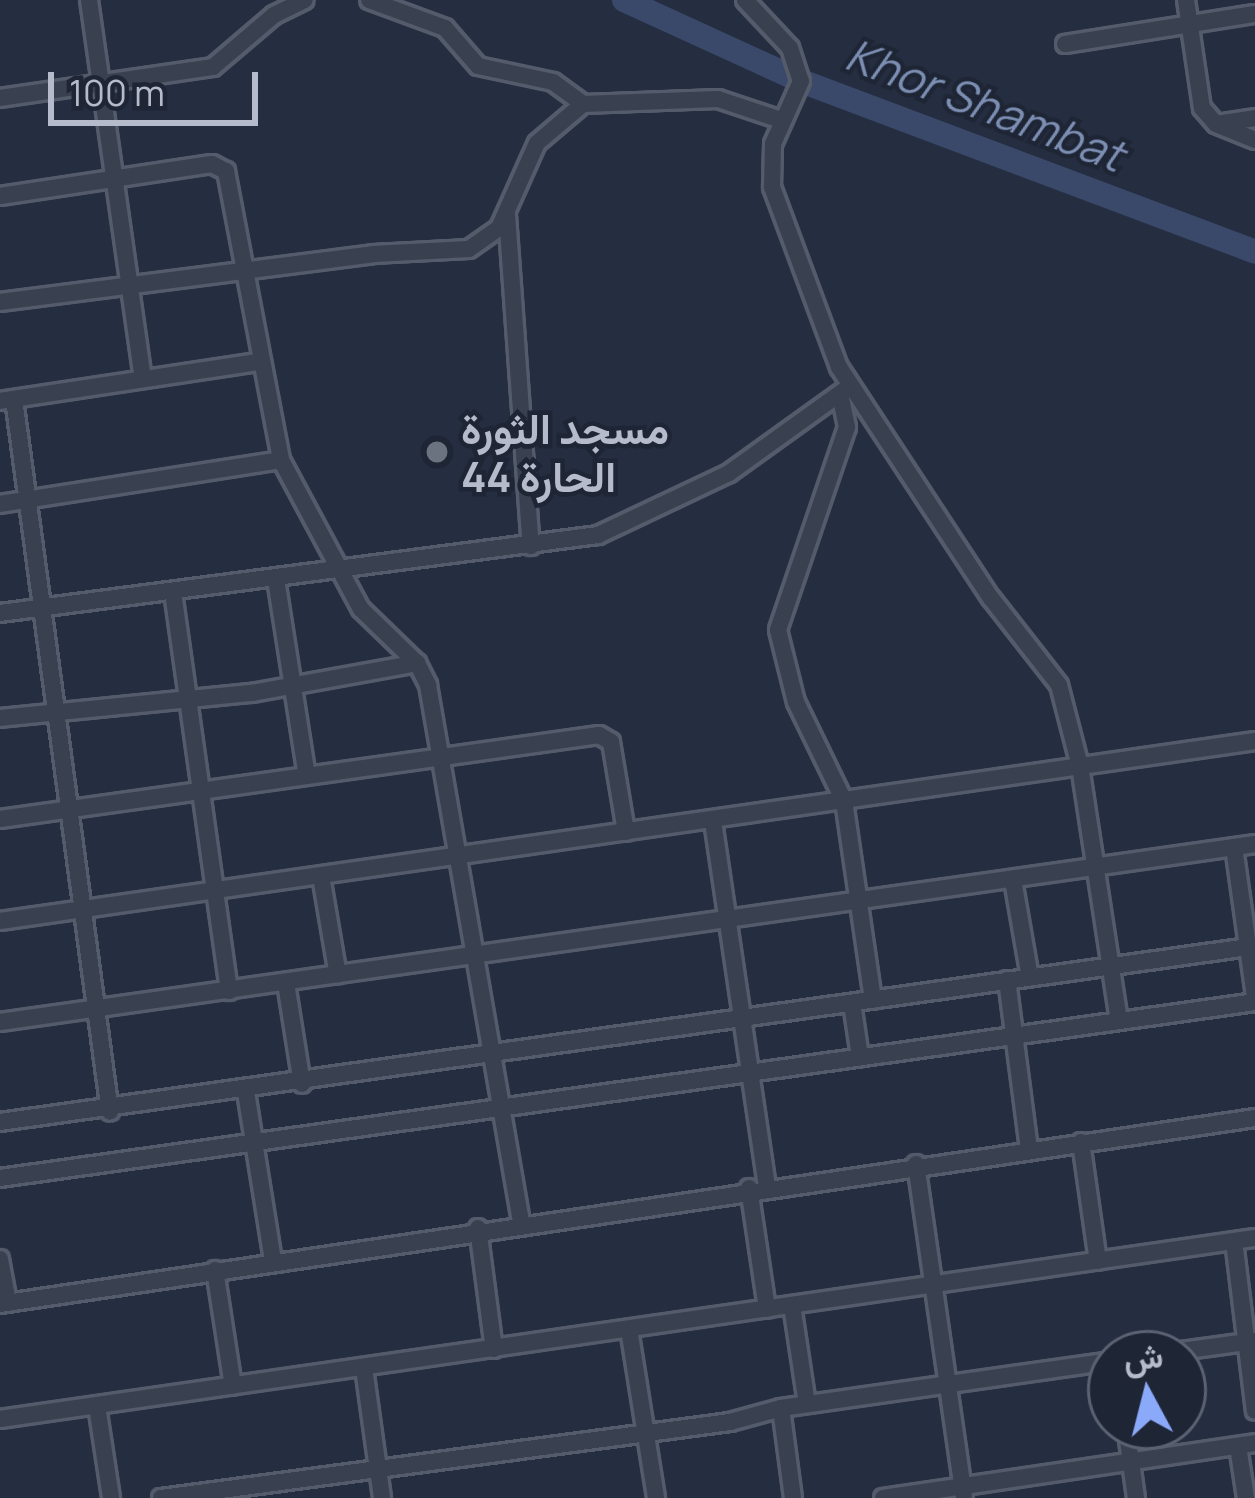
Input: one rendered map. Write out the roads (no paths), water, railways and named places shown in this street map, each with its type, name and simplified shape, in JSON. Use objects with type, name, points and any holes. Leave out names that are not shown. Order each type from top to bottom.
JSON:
[{"type":"street","points":[[88,0],[142,379]]},
{"type":"street","points":[[0,98],[213,67],[274,15],[305,0]]},
{"type":"street","points":[[369,0],[445,28],[478,66],[553,82],[583,104]]},
{"type":"street","points":[[745,0],[790,48],[801,81],[781,120],[772,187],[844,390],[848,427],[778,630],[796,702],[844,801],[873,1000]]},
{"type":"street","points":[[1186,0],[1196,86],[1216,124],[1255,140]]},
{"type":"street","points":[[1065,44],[1255,14]]},
{"type":"street","points":[[0,302],[240,271],[469,249],[487,241],[507,214],[537,143],[583,104],[718,99],[781,120]]},
{"type":"street","points":[[1216,124],[1255,118]]},
{"type":"street","points":[[0,196],[221,165],[281,460],[338,569],[379,633],[417,663],[463,857],[521,1222]]},
{"type":"street","points":[[507,214],[531,546]]},
{"type":"street","points":[[110,1112],[28,500],[7,400],[258,362]]},
{"type":"street","points":[[0,613],[598,535],[664,508],[729,473],[844,390]]},
{"type":"street","points":[[844,390],[991,598],[1051,669],[1080,766],[1119,1021]]},
{"type":"street","points":[[0,504],[281,460]]},
{"type":"street","points":[[276,579],[308,776]]},
{"type":"street","points":[[173,592],[229,991]]},
{"type":"street","points":[[0,718],[292,684],[417,663]]},
{"type":"street","points":[[0,819],[442,754],[608,736],[626,832]]},
{"type":"street","points":[[0,921],[1255,741]]},
{"type":"street","points":[[713,821],[749,1071],[766,1309]]},
{"type":"street","points":[[0,1022],[1255,844]]},
{"type":"street","points":[[0,1178],[1255,999],[1252,947],[1234,847]]},
{"type":"street","points":[[321,875],[338,975]]},
{"type":"street","points":[[1013,880],[1030,977]]},
{"type":"street","points":[[0,1122],[110,1112],[1252,947]]},
{"type":"street","points":[[1007,980],[1029,1149]]},
{"type":"street","points":[[286,983],[302,1084]]},
{"type":"street","points":[[853,1003],[860,1057]]},
{"type":"street","points":[[246,1092],[273,1260]]},
{"type":"street","points":[[0,1258],[4,1303],[478,1228],[1255,1118]]},
{"type":"street","points":[[1082,1142],[1098,1261]]},
{"type":"street","points":[[916,1164],[964,1493]]},
{"type":"street","points":[[478,1228],[494,1348]]},
{"type":"street","points":[[0,1419],[1255,1238]]},
{"type":"street","points":[[1234,1241],[1250,1341],[1255,1411]]},
{"type":"street","points":[[215,1270],[233,1386]]},
{"type":"street","points":[[792,1305],[807,1404]]},
{"type":"street","points":[[629,1329],[656,1498]]},
{"type":"street","points":[[1207,1347],[1250,1341]]},
{"type":"street","points":[[161,1498],[646,1428],[730,1422],[781,1408],[1087,1363]]},
{"type":"street","points":[[364,1367],[382,1498]]},
{"type":"street","points":[[97,1406],[111,1498]]},
{"type":"street","points":[[781,1408],[794,1498]]},
{"type":"street","points":[[883,1498],[964,1493],[1247,1444],[1246,1498]]},
{"type":"street","points":[[1129,1450],[1136,1498]]},
{"type":"waterway","name":"Khor Shambat","points":[[624,0],[801,81],[1255,252]]},
{"type":"place","name":"مسجد الثورة الحارة 44","points":[[437,452]]}]
